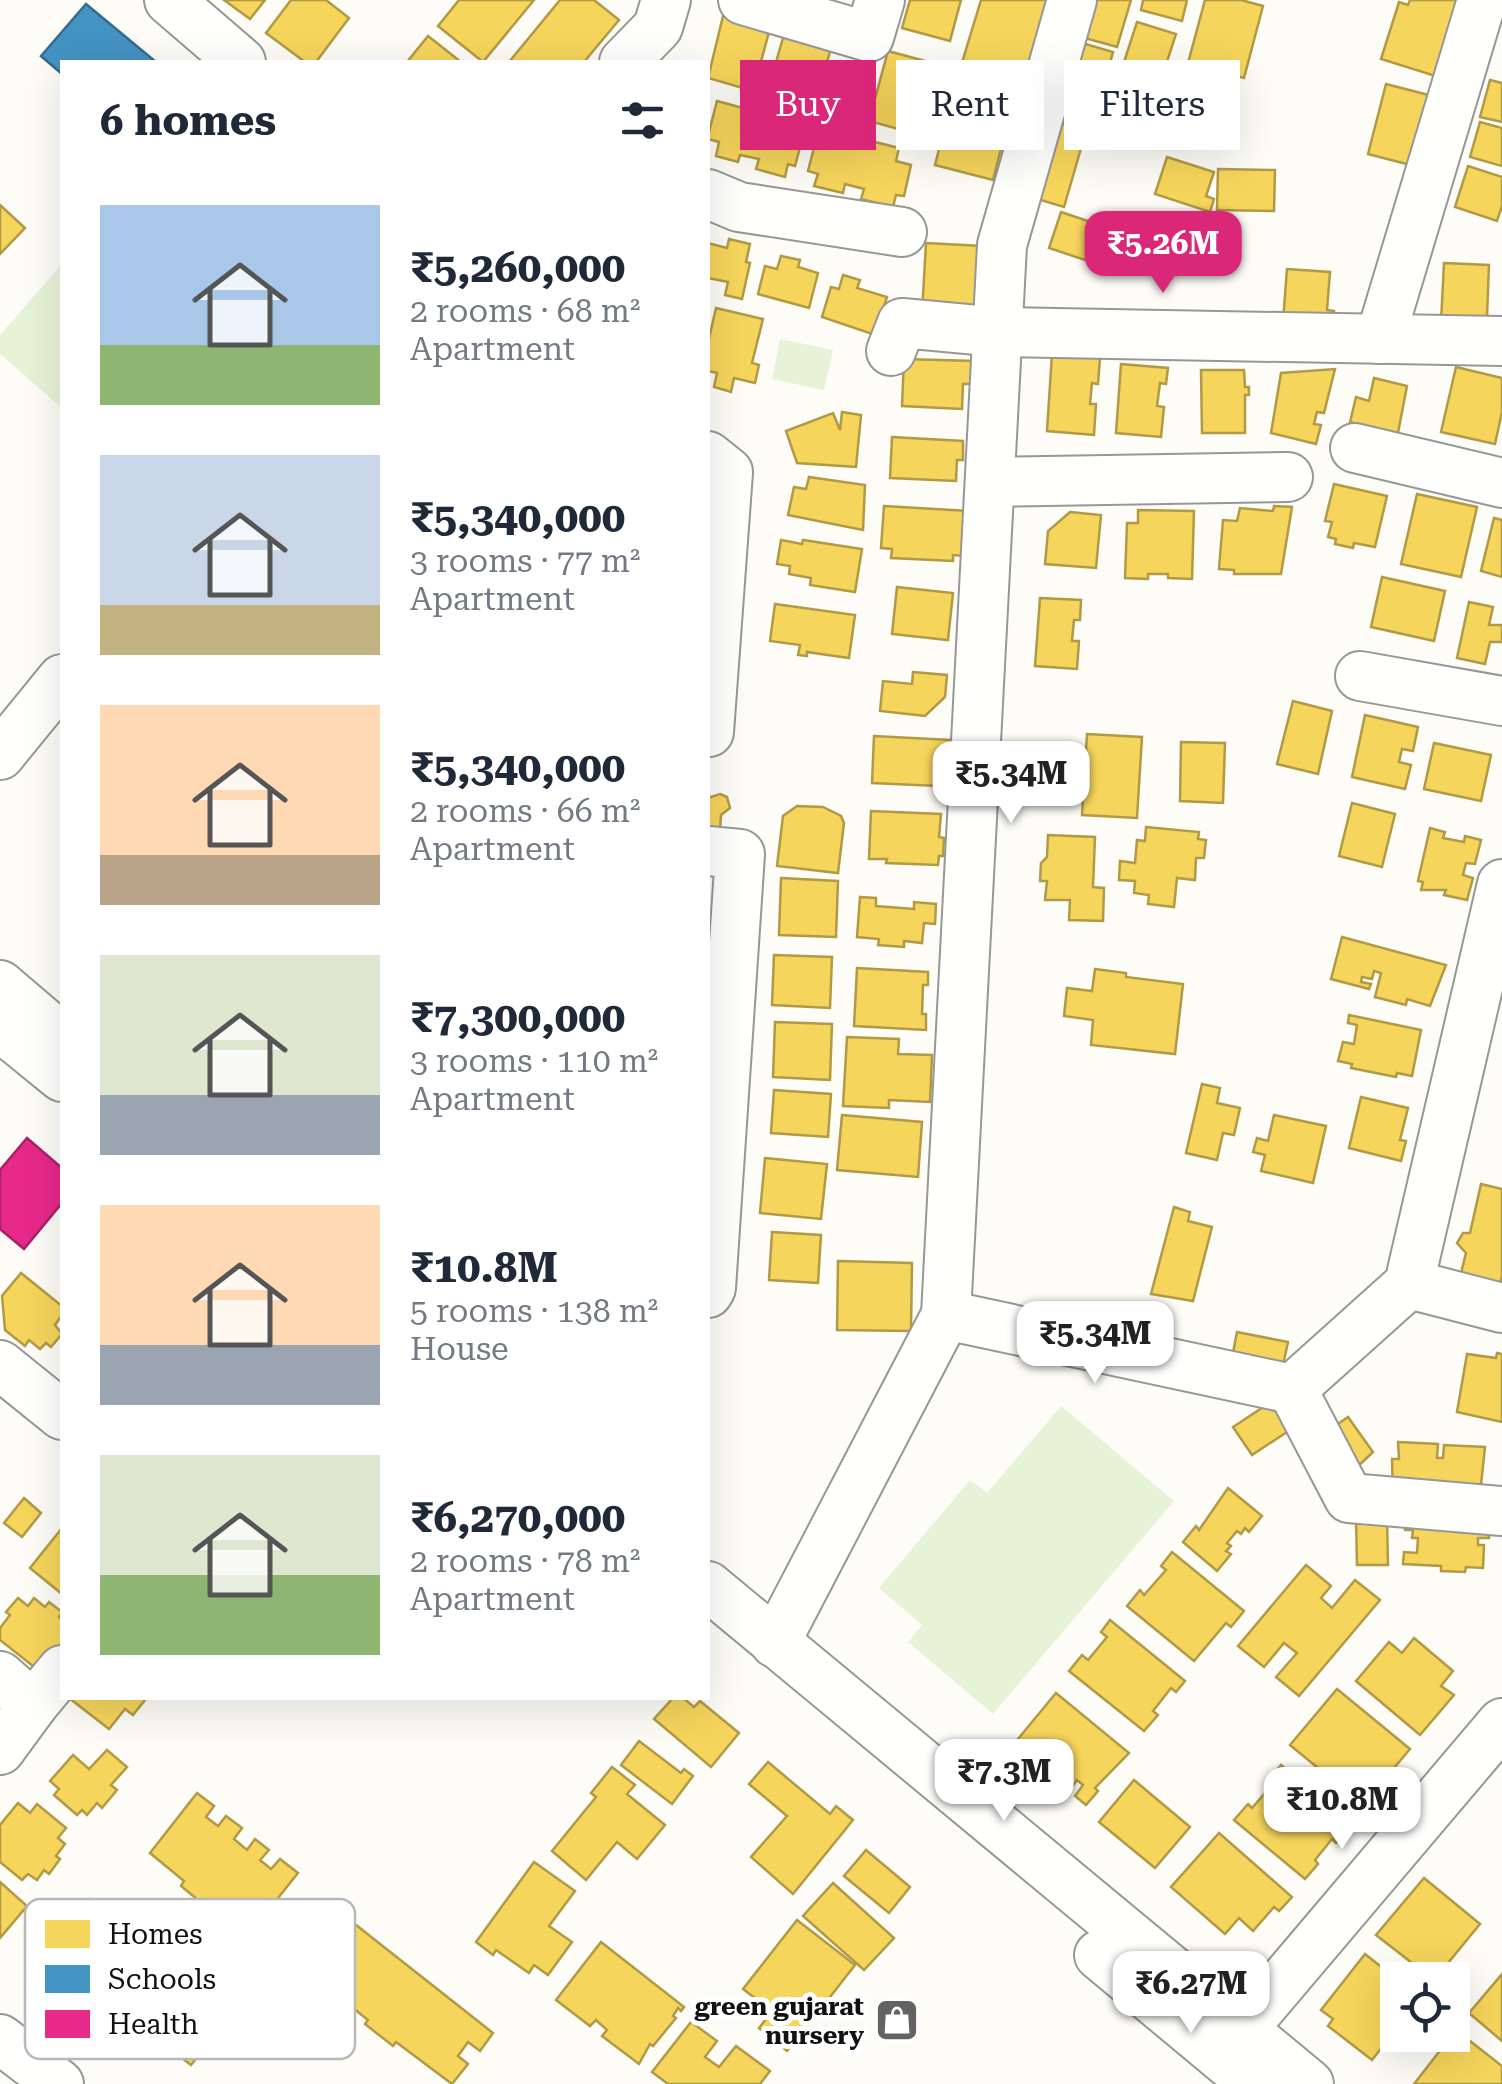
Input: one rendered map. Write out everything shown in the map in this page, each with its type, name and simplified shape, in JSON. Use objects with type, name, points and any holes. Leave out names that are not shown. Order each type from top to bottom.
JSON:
[{"type":"street","points":[[169,0],[239,60]]},
{"type":"street","points":[[743,0],[869,36],[880,0]]},
{"type":"street","points":[[775,1643],[946,1314],[1002,244],[1072,0]]},
{"type":"street","points":[[1380,339],[1482,0]]},
{"type":"street","points":[[625,60],[650,9]]},
{"type":"street","points":[[710,195],[738,207],[902,232]]},
{"type":"street","points":[[890,351],[902,322],[999,332],[1502,341]]},
{"type":"street","points":[[1355,448],[1502,483]]},
{"type":"street","points":[[710,458],[728,472],[710,718]]},
{"type":"street","points":[[991,482],[1288,477]]},
{"type":"street","points":[[1360,676],[1502,701]]},
{"type":"street","points":[[0,756],[60,681]]},
{"type":"street","points":[[710,851],[740,854],[710,1290]]},
{"type":"street","points":[[1292,1389],[1409,1284],[1502,884]]},
{"type":"street","points":[[0,985],[60,1036]]},
{"type":"street","points":[[0,1026],[60,1075]]},
{"type":"street","points":[[1409,1284],[1502,1308]]},
{"type":"street","points":[[946,1314],[1292,1389]]},
{"type":"street","points":[[0,1364],[60,1413]]},
{"type":"street","points":[[1292,1389],[1349,1498],[1502,1511]]},
{"type":"street","points":[[710,1588],[775,1643],[1230,2064]]},
{"type":"street","points":[[710,1624],[1230,2064],[1309,2084]]},
{"type":"street","points":[[0,1750],[32,1684]]},
{"type":"street","points":[[1230,2064],[1502,1723]]},
{"type":"street","points":[[0,2039],[25,2058]]},
{"type":"street","points":[[26,2059],[59,2084]]},
{"type":"green space","points":[[60,266],[60,406],[0,354],[0,335]]},
{"type":"green space","points":[[780,339],[833,350],[824,390],[772,379]]},
{"type":"green space","points":[[1061,1406],[1174,1501],[993,1714],[908,1642],[922,1625],[879,1588],[970,1480],[987,1493]]},
{"type":"building: Homes","points":[[224,0],[265,0],[250,19]]},
{"type":"building: Homes","points":[[291,0],[326,0],[349,18],[318,60],[302,60],[266,33]]},
{"type":"building: Homes","points":[[459,0],[534,0],[485,60],[438,26]]},
{"type":"building: Homes","points":[[560,0],[594,0],[619,20],[586,60],[511,60]]},
{"type":"building: Homes","points":[[910,0],[961,0],[950,41],[902,28]]},
{"type":"building: Homes","points":[[981,0],[1047,0],[1030,60],[963,60]]},
{"type":"building: Homes","points":[[1092,0],[1131,0],[1117,47],[1081,37]]},
{"type":"building: Homes","points":[[1143,0],[1187,0],[1182,21],[1141,10]]},
{"type":"building: Homes","points":[[1205,0],[1241,0],[1263,6],[1244,78],[1240,77],[1240,60],[1189,60]]},
{"type":"building: Homes","points":[[1410,0],[1466,0],[1448,80],[1381,59],[1399,2],[1408,5]]},
{"type":"building: Homes","points":[[725,8],[772,21],[761,60],[740,60],[740,87],[710,79]]},
{"type":"building: Homes","points":[[1137,22],[1176,34],[1168,60],[1125,60]]},
{"type":"building: Homes","points":[[786,27],[833,41],[828,60],[777,60]]},
{"type":"building: Homes","points":[[428,36],[458,60],[409,60]]},
{"type":"building: Homes","points":[[1072,40],[1113,52],[1111,60],[1066,60]]},
{"type":"building: Homes","points":[[888,51],[921,60],[896,60],[896,128],[876,123],[876,95]]},
{"type":"building: Homes","points":[[1064,68],[1064,117],[1051,113]]},
{"type":"building: Homes","points":[[1490,80],[1502,83],[1502,122],[1480,117]]},
{"type":"building: Homes","points":[[1386,84],[1440,98],[1422,168],[1368,154]]},
{"type":"building: Homes","points":[[717,101],[740,107],[740,150],[799,150],[795,166],[788,164],[785,177],[756,169],[759,159],[740,155],[738,162],[716,156],[719,142],[710,140]]},
{"type":"building: Homes","points":[[1048,120],[1064,125],[1064,150],[1080,150],[1064,207],[1027,196],[1040,150],[1044,150]]},
{"type":"building: Homes","points":[[1480,122],[1502,128],[1502,166],[1470,157]]},
{"type":"building: Homes","points":[[876,142],[896,147],[896,161],[911,165],[904,196],[896,195],[893,207],[861,199],[864,189],[845,184],[843,193],[814,186],[818,174],[808,171],[813,150],[876,150]]},
{"type":"building: Homes","points":[[939,150],[1001,150],[993,180],[935,165]]},
{"type":"building: Homes","points":[[1167,157],[1214,172],[1206,196],[1214,199],[1210,212],[1155,194]]},
{"type":"building: Homes","points":[[1468,166],[1502,177],[1502,206],[1497,221],[1455,207]]},
{"type":"building: Homes","points":[[1218,169],[1275,170],[1274,211],[1217,210]]},
{"type":"building: Homes","points":[[0,205],[25,228],[0,254]]},
{"type":"building: Homes","points":[[1061,212],[1112,229],[1100,265],[1049,248]]},
{"type":"building: Homes","points":[[729,239],[750,244],[742,299],[725,295],[728,282],[710,278],[710,244],[727,248]]},
{"type":"building: Homes","points":[[926,243],[982,246],[977,324],[922,313]]},
{"type":"building: Homes","points":[[781,256],[800,260],[798,267],[818,273],[809,308],[758,294],[765,266],[777,269]]},
{"type":"building: Homes","points":[[1444,263],[1489,265],[1486,343],[1440,341]]},
{"type":"building: Homes","points":[[1287,269],[1330,272],[1327,310],[1334,311],[1331,351],[1281,347]]},
{"type":"building: Homes","points":[[843,275],[860,280],[857,288],[887,297],[875,335],[822,317],[831,287],[839,289]]},
{"type":"building: Homes","points":[[716,308],[763,319],[752,363],[759,365],[755,383],[734,378],[731,392],[714,387],[717,373],[710,371],[710,334]]},
{"type":"building: Homes","points":[[1052,354],[1100,358],[1098,384],[1092,383],[1090,404],[1096,404],[1094,435],[1047,431]]},
{"type":"building: Homes","points":[[904,359],[976,361],[975,384],[963,384],[962,409],[902,406]]},
{"type":"building: Homes","points":[[1121,364],[1168,368],[1166,384],[1160,383],[1157,406],[1164,407],[1161,437],[1116,433]]},
{"type":"building: Homes","points":[[1456,367],[1502,378],[1502,412],[1495,444],[1441,432]]},
{"type":"building: Homes","points":[[1335,369],[1324,413],[1317,412],[1314,424],[1321,425],[1316,444],[1271,433],[1281,373]]},
{"type":"building: Homes","points":[[1201,370],[1244,370],[1245,387],[1249,387],[1249,395],[1245,395],[1245,433],[1202,433]]},
{"type":"building: Homes","points":[[1374,378],[1407,386],[1398,433],[1350,422],[1356,397],[1369,401]]},
{"type":"building: Homes","points":[[842,412],[861,415],[856,467],[797,463],[786,431],[833,413],[840,430]]},
{"type":"building: Homes","points":[[892,437],[963,441],[963,460],[957,460],[956,481],[890,478]]},
{"type":"building: Homes","points":[[809,477],[865,485],[863,530],[788,515],[794,487],[806,489]]},
{"type":"building: Homes","points":[[1334,484],[1387,496],[1375,547],[1354,543],[1353,548],[1335,544],[1336,539],[1328,537],[1332,522],[1325,521]]},
{"type":"building: Homes","points":[[1417,494],[1477,507],[1461,577],[1401,564]]},
{"type":"building: Homes","points":[[884,506],[968,511],[965,556],[953,555],[953,561],[891,558],[892,549],[881,548]]},
{"type":"building: Homes","points":[[1274,506],[1292,507],[1281,574],[1234,574],[1234,570],[1219,569],[1223,520],[1237,521],[1240,508],[1273,511]]},
{"type":"building: Homes","points":[[1138,510],[1194,511],[1192,579],[1168,578],[1168,574],[1148,574],[1148,579],[1125,578],[1127,523],[1138,523]]},
{"type":"building: Homes","points":[[1070,512],[1101,515],[1096,568],[1045,564],[1048,531]]},
{"type":"building: Homes","points":[[1494,518],[1502,520],[1502,577],[1481,571]]},
{"type":"building: Homes","points":[[781,540],[862,549],[855,592],[810,585],[811,578],[789,574],[790,566],[777,564]]},
{"type":"building: Homes","points":[[1382,577],[1445,591],[1434,641],[1371,627]]},
{"type":"building: Homes","points":[[897,587],[953,593],[948,640],[892,634]]},
{"type":"building: Homes","points":[[1040,598],[1081,600],[1080,620],[1074,620],[1072,641],[1079,641],[1077,669],[1035,666]]},
{"type":"building: Homes","points":[[1469,602],[1493,607],[1489,625],[1502,625],[1502,642],[1490,642],[1485,664],[1457,658]]},
{"type":"building: Homes","points":[[775,604],[855,615],[849,658],[807,652],[807,656],[798,655],[800,645],[770,641]]},
{"type":"building: Homes","points":[[913,672],[947,675],[945,697],[925,716],[880,711],[883,681],[912,684]]},
{"type":"building: Homes","points":[[1293,701],[1332,711],[1318,774],[1277,764]]},
{"type":"building: Homes","points":[[1365,715],[1418,727],[1413,751],[1402,749],[1399,762],[1411,765],[1405,789],[1352,777]]},
{"type":"building: Homes","points":[[1087,734],[1142,737],[1137,818],[1082,815]]},
{"type":"building: Homes","points":[[874,736],[950,740],[950,761],[940,761],[938,786],[872,783]]},
{"type":"building: Homes","points":[[1181,742],[1225,743],[1223,803],[1180,801]]},
{"type":"building: Homes","points":[[1434,743],[1491,755],[1481,801],[1424,789]]},
{"type":"building: Homes","points":[[720,794],[727,797],[730,808],[721,815],[720,830],[710,829],[710,797]]},
{"type":"building: Homes","points":[[1352,803],[1395,814],[1382,867],[1339,856]]},
{"type":"building: Homes","points":[[797,806],[823,807],[841,816],[844,823],[838,873],[777,866],[783,816]]},
{"type":"building: Homes","points":[[871,811],[941,814],[939,837],[944,838],[943,856],[939,856],[938,865],[869,859]]},
{"type":"building: Homes","points":[[1146,827],[1199,832],[1198,839],[1206,840],[1204,858],[1196,858],[1195,880],[1177,878],[1174,907],[1148,904],[1149,895],[1134,893],[1135,881],[1119,880],[1120,861],[1135,863],[1137,840],[1145,841]]},
{"type":"building: Homes","points":[[1430,828],[1445,832],[1443,838],[1464,842],[1465,836],[1481,840],[1475,864],[1466,863],[1463,875],[1473,878],[1467,900],[1444,895],[1446,890],[1421,890],[1423,882],[1418,881]]},
{"type":"building: Homes","points":[[1048,835],[1095,837],[1093,887],[1104,888],[1103,921],[1069,920],[1070,900],[1045,900],[1047,881],[1040,881]]},
{"type":"building: Homes","points":[[781,878],[838,881],[836,937],[779,935]]},
{"type":"building: Homes","points":[[860,897],[876,898],[876,906],[914,909],[914,902],[936,904],[935,924],[924,923],[922,943],[904,941],[904,947],[878,945],[879,939],[857,937]]},
{"type":"building: Homes","points":[[1342,937],[1446,965],[1430,1006],[1407,999],[1406,1005],[1375,997],[1381,973],[1374,971],[1372,979],[1362,977],[1361,982],[1371,984],[1369,989],[1331,979]]},
{"type":"building: Homes","points":[[774,955],[832,957],[830,1008],[772,1005]]},
{"type":"building: Homes","points":[[857,968],[928,972],[928,985],[923,985],[922,1014],[926,1014],[926,1030],[854,1026]]},
{"type":"building: Homes","points":[[1095,969],[1183,984],[1175,1054],[1091,1045],[1093,1020],[1064,1016],[1067,988],[1092,991]]},
{"type":"building: Homes","points":[[1349,1015],[1421,1030],[1412,1076],[1397,1073],[1396,1077],[1351,1068],[1352,1064],[1338,1061],[1343,1042],[1354,1044],[1357,1025],[1348,1023]]},
{"type":"building: Homes","points":[[775,1022],[832,1024],[830,1080],[773,1077]]},
{"type":"building: Homes","points":[[847,1037],[899,1039],[898,1054],[932,1055],[930,1102],[889,1100],[889,1108],[843,1106]]},
{"type":"building: Homes","points":[[1202,1084],[1220,1088],[1217,1103],[1240,1108],[1234,1135],[1223,1133],[1217,1160],[1186,1153]]},
{"type":"building: Homes","points":[[774,1090],[831,1094],[828,1137],[771,1133]]},
{"type":"building: Homes","points":[[1361,1097],[1408,1108],[1400,1140],[1406,1141],[1401,1161],[1349,1148]]},
{"type":"building: Homes","points":[[842,1115],[922,1122],[918,1177],[837,1170]]},
{"type":"building: Homes","points":[[1274,1115],[1326,1126],[1313,1183],[1261,1171],[1265,1155],[1253,1152],[1257,1138],[1268,1141]]},
{"type":"building: Homes","points":[[765,1158],[827,1164],[821,1219],[760,1213]]},
{"type":"building: Homes","points":[[1481,1184],[1502,1189],[1502,1275],[1498,1294],[1458,1285],[1466,1253],[1457,1243],[1463,1233],[1470,1233]]},
{"type":"building: Homes","points":[[1174,1207],[1190,1212],[1188,1221],[1212,1227],[1193,1301],[1151,1294]]},
{"type":"building: Homes","points":[[772,1232],[821,1235],[818,1283],[769,1280]]},
{"type":"building: Homes","points":[[838,1261],[912,1263],[911,1331],[837,1330]]},
{"type":"building: Homes","points":[[21,1273],[60,1304],[60,1318],[55,1325],[60,1336],[51,1347],[46,1343],[40,1349],[29,1340],[25,1346],[5,1330],[2,1296]]},
{"type":"building: Homes","points":[[1237,1332],[1288,1342],[1280,1379],[1230,1368]]},
{"type":"building: Homes","points":[[1497,1353],[1502,1354],[1502,1422],[1457,1412],[1467,1354],[1496,1358]]},
{"type":"building: Homes","points":[[1274,1400],[1295,1432],[1289,1436],[1287,1432],[1252,1455],[1233,1427]]},
{"type":"building: Homes","points":[[1348,1417],[1373,1452],[1353,1471],[1326,1432]]},
{"type":"building: Homes","points":[[1398,1442],[1438,1444],[1437,1458],[1443,1458],[1444,1445],[1485,1447],[1480,1494],[1393,1497],[1392,1459],[1399,1459]]},
{"type":"building: Homes","points":[[1228,1488],[1262,1516],[1249,1532],[1245,1528],[1241,1534],[1237,1531],[1227,1543],[1231,1546],[1226,1551],[1231,1554],[1217,1571],[1183,1542],[1196,1526],[1199,1530]]},
{"type":"building: Homes","points":[[24,1498],[41,1513],[22,1537],[4,1523]]},
{"type":"building: Homes","points":[[1356,1518],[1387,1518],[1388,1565],[1357,1565]]},
{"type":"building: Homes","points":[[1405,1523],[1489,1526],[1489,1538],[1478,1538],[1478,1545],[1484,1545],[1483,1568],[1441,1571],[1441,1566],[1403,1564],[1404,1552],[1417,1553],[1418,1538],[1412,1538],[1413,1530],[1405,1530]]},
{"type":"building: Homes","points":[[60,1530],[60,1592],[30,1568]]},
{"type":"building: Homes","points":[[1172,1552],[1244,1611],[1231,1627],[1226,1623],[1194,1661],[1127,1606],[1140,1590],[1144,1595],[1166,1570],[1161,1566]]},
{"type":"building: Homes","points":[[1306,1565],[1331,1586],[1321,1598],[1332,1608],[1355,1580],[1380,1600],[1299,1696],[1276,1677],[1297,1653],[1284,1643],[1264,1667],[1238,1646]]},
{"type":"building: Homes","points":[[18,1598],[28,1606],[34,1598],[45,1607],[49,1602],[60,1610],[60,1656],[38,1670],[0,1640],[0,1628],[10,1615],[6,1612]]},
{"type":"building: Homes","points":[[1110,1620],[1185,1681],[1176,1692],[1171,1688],[1153,1711],[1158,1715],[1144,1731],[1069,1671],[1082,1655],[1088,1660],[1107,1637],[1101,1632]]},
{"type":"building: Homes","points":[[1414,1638],[1453,1671],[1441,1686],[1454,1695],[1420,1735],[1356,1681],[1389,1642],[1402,1653]]},
{"type":"building: Homes","points":[[1337,1689],[1410,1749],[1363,1805],[1290,1745]]},
{"type":"building: Homes","points":[[1056,1693],[1129,1753],[1095,1788],[1098,1791],[1086,1805],[1075,1796],[1083,1785],[1077,1780],[1069,1791],[1013,1745]]},
{"type":"building: Homes","points":[[72,1700],[145,1700],[133,1715],[125,1709],[109,1729]]},
{"type":"building: Homes","points":[[671,1700],[685,1700],[694,1707],[700,1701],[739,1733],[711,1767],[654,1719]]},
{"type":"building: Homes","points":[[639,1741],[681,1773],[684,1769],[693,1776],[672,1804],[621,1765]]},
{"type":"building: Homes","points":[[107,1750],[127,1767],[111,1785],[117,1790],[102,1808],[97,1803],[87,1815],[82,1810],[77,1815],[54,1795],[59,1789],[50,1781],[73,1755],[89,1769]]},
{"type":"building: Homes","points":[[768,1762],[830,1814],[836,1806],[853,1820],[793,1894],[751,1857],[787,1816],[749,1784]]},
{"type":"building: Homes","points":[[1281,1765],[1352,1824],[1336,1843],[1332,1839],[1305,1879],[1234,1820],[1248,1804],[1252,1808],[1272,1785],[1267,1781]]},
{"type":"building: Homes","points":[[612,1767],[635,1785],[627,1794],[665,1825],[637,1859],[617,1842],[586,1880],[552,1851],[596,1797],[591,1793]]},
{"type":"building: Homes","points":[[1134,1780],[1190,1827],[1155,1868],[1099,1822]]},
{"type":"building: Homes","points":[[197,1793],[214,1806],[206,1817],[218,1826],[226,1816],[242,1828],[234,1839],[247,1850],[255,1839],[269,1850],[260,1860],[271,1869],[280,1859],[298,1873],[277,1899],[197,1899],[181,1886],[184,1881],[150,1853]]},
{"type":"building: Homes","points":[[18,1803],[30,1813],[37,1804],[66,1828],[58,1838],[65,1844],[56,1856],[60,1859],[49,1874],[44,1870],[37,1880],[28,1874],[22,1880],[0,1862],[0,1825]]},
{"type":"building: Homes","points":[[1219,1833],[1292,1897],[1279,1911],[1274,1907],[1253,1931],[1239,1918],[1225,1934],[1171,1887]]},
{"type":"building: Homes","points":[[866,1850],[910,1887],[889,1913],[844,1876]]},
{"type":"building: Homes","points":[[534,1862],[575,1891],[549,1926],[572,1942],[548,1975],[534,1965],[529,1973],[496,1950],[493,1955],[476,1942]]},
{"type":"building: Homes","points":[[1424,1878],[1480,1924],[1449,1962],[1411,1962],[1376,1935]]},
{"type":"building: Homes","points":[[0,1882],[25,1908],[0,1938]]},
{"type":"building: Homes","points":[[833,1883],[894,1938],[864,1970],[803,1916]]},
{"type":"building: Homes","points":[[797,1920],[855,1965],[823,2006],[807,1994],[796,2008],[808,2017],[813,2011],[817,2014],[787,2051],[759,2028],[772,2011],[743,1989]]},
{"type":"building: Homes","points":[[355,1924],[493,2033],[480,2051],[468,2042],[458,2056],[468,2064],[452,2084],[396,2042],[393,2046],[365,2024],[368,2020],[355,2010]]},
{"type":"building: Homes","points":[[601,1942],[684,2007],[681,2011],[678,2008],[673,2016],[676,2018],[653,2046],[650,2044],[639,2064],[602,2036],[607,2030],[596,2020],[590,2026],[556,2000]]},
{"type":"building: Homes","points":[[1365,1954],[1380,1966],[1380,2050],[1372,2060],[1328,2026],[1333,2019],[1321,2010]]},
{"type":"building: Homes","points":[[1502,1974],[1502,2041],[1470,2012]]},
{"type":"building: Homes","points":[[691,2022],[717,2041],[705,2057],[719,2067],[736,2046],[770,2071],[760,2084],[668,2084],[652,2072]]},
{"type":"building: Homes","points":[[1470,2041],[1502,2066],[1502,2084],[1414,2084],[1439,2052],[1470,2052]]},
{"type":"building: Schools","points":[[86,4],[154,60],[60,60],[60,72],[41,56]]},
{"type":"building: Health","points":[[27,1138],[60,1166],[60,1205],[24,1249],[0,1229],[0,1170]]},
{"type":"place","name":"green gujarat nursery","points":[[897,2020]]}]
